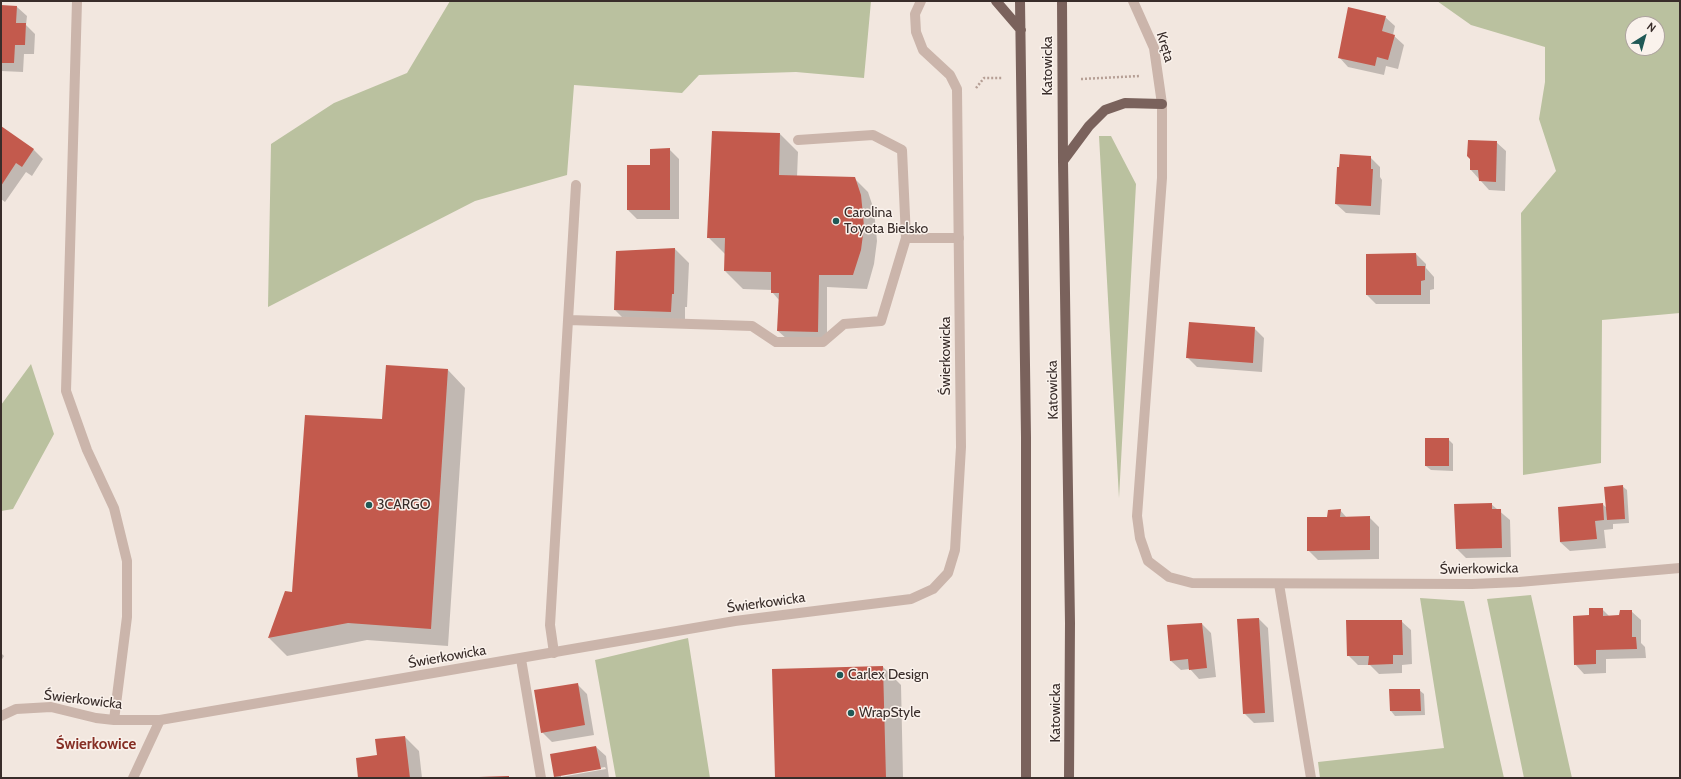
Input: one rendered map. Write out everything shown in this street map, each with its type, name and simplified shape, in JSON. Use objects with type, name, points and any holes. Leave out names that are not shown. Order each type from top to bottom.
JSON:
[{"type":"main road","points":[[996,1],[1021,30]]},
{"type":"main road","name":"Katowicka","points":[[1020,1],[1026,429],[1026,778]]},
{"type":"main road","name":"Katowicka","points":[[1062,1],[1070,622],[1069,778]]},
{"type":"main road","points":[[1063,161],[1089,126],[1105,110],[1125,103],[1162,104]]},
{"type":"street","points":[[77,1],[66,391],[87,450],[114,508],[127,561],[127,617],[114,720]]},
{"type":"street","name":"Świerkowicka","points":[[1,716],[16,709],[51,707],[96,718],[114,720],[160,720],[522,659],[735,621],[911,599],[933,589],[948,573],[955,550],[961,447],[957,89],[950,75],[923,50],[916,32],[915,14],[921,1]]},
{"type":"street","name":"Kręta","points":[[1133,1],[1154,48],[1162,104]]},
{"type":"street","name":"Świerkowicka","points":[[1162,104],[1162,178],[1137,516],[1140,538],[1148,561],[1169,577],[1192,583],[1279,584],[1519,582],[1680,568]]},
{"type":"street","points":[[569,320],[752,326],[776,342],[823,342],[844,324],[881,321],[906,238],[902,150],[873,135],[798,140]]},
{"type":"street","points":[[554,653],[550,625],[576,185]]},
{"type":"street","points":[[906,238],[959,238]]},
{"type":"street","points":[[1279,584],[1310,778]]},
{"type":"street","points":[[522,659],[541,778]]},
{"type":"street","points":[[133,778],[160,720]]},
{"type":"green space","points":[[450,1],[871,1],[864,78],[796,72],[699,75],[682,93],[574,85],[567,175],[475,201],[268,307],[271,144],[334,103],[407,73]]},
{"type":"green space","points":[[1437,1],[1680,1],[1680,313],[1602,320],[1601,463],[1523,475],[1521,213],[1556,171],[1539,119],[1545,82],[1545,47],[1471,25]]},
{"type":"green space","points":[[1099,136],[1111,136],[1136,184],[1119,498]]},
{"type":"green space","points":[[31,364],[54,434],[13,509],[1,511],[1,405]]},
{"type":"green space","points":[[1531,595],[1572,778],[1524,778],[1487,599]]},
{"type":"green space","points":[[1420,598],[1464,601],[1504,778],[1320,778],[1318,762],[1444,748]]},
{"type":"green space","points":[[688,638],[710,778],[616,778],[595,660]]},
{"type":"building","points":[[1,5],[17,6],[16,23],[26,23],[25,45],[15,45],[14,63],[1,63]]},
{"type":"building","points":[[1348,7],[1386,16],[1382,31],[1395,35],[1388,60],[1377,57],[1375,66],[1338,58]]},
{"type":"building","points":[[1,126],[34,149],[22,167],[16,163],[1,186]]},
{"type":"building","points":[[712,131],[780,133],[779,175],[855,177],[861,195],[864,227],[861,250],[853,275],[819,275],[818,332],[777,331],[779,293],[771,293],[771,272],[724,271],[725,238],[707,238]]},
{"type":"building","points":[[1468,140],[1497,141],[1496,182],[1479,181],[1478,170],[1470,170],[1470,159],[1467,156]]},
{"type":"building","points":[[670,148],[670,210],[627,210],[627,165],[650,165],[650,149]]},
{"type":"building","points":[[1340,154],[1371,156],[1371,169],[1373,169],[1371,206],[1335,204],[1337,167],[1339,167]]},
{"type":"building","points":[[675,248],[674,294],[672,294],[671,312],[614,310],[616,251]]},
{"type":"building","points":[[1416,253],[1417,266],[1425,266],[1425,280],[1421,281],[1421,295],[1366,295],[1366,254]]},
{"type":"building","points":[[1189,322],[1255,327],[1253,363],[1186,358]]},
{"type":"building","name":"3CARGO","points":[[386,365],[448,369],[431,629],[348,623],[268,638],[285,591],[292,592],[305,415],[382,419]]},
{"type":"building","points":[[1425,438],[1449,438],[1449,466],[1425,466]]},
{"type":"building","points":[[1623,485],[1625,519],[1607,520],[1604,487]]},
{"type":"building","points":[[1492,503],[1492,509],[1501,509],[1502,548],[1456,549],[1454,504]]},
{"type":"building","points":[[1603,503],[1604,520],[1595,521],[1597,539],[1560,542],[1558,507]]},
{"type":"building","points":[[1341,509],[1340,517],[1370,516],[1370,550],[1307,551],[1307,517],[1327,517],[1328,510]]},
{"type":"building","points":[[1589,608],[1603,608],[1603,616],[1619,615],[1620,610],[1632,610],[1632,637],[1636,637],[1637,649],[1596,650],[1596,664],[1574,665],[1573,616],[1589,615]]},
{"type":"building","points":[[1259,618],[1265,713],[1243,714],[1237,619]]},
{"type":"building","points":[[1346,620],[1402,620],[1403,655],[1393,655],[1393,664],[1368,665],[1369,656],[1347,656]]},
{"type":"building","points":[[1202,623],[1207,668],[1189,670],[1188,659],[1170,661],[1167,625]]},
{"type":"building","points":[[883,666],[886,778],[775,778],[772,669]]},
{"type":"building","points":[[578,683],[585,725],[541,733],[534,690]]},
{"type":"building","points":[[1389,689],[1420,689],[1421,711],[1390,711]]},
{"type":"building","points":[[405,736],[410,778],[358,778],[356,758],[377,755],[375,739]]},
{"type":"building","points":[[596,746],[601,769],[554,777],[550,754]]},
{"type":"building","points":[[509,776],[509,778],[479,778],[479,777]]},
{"type":"place","name":"Carolina Toyota Bielsko","points":[[836,221]]},
{"type":"place","name":"3CARGO","points":[[369,505]]},
{"type":"place","name":"Carlex Design","points":[[840,675]]},
{"type":"place","name":"WrapStyle","points":[[851,713]]},
{"type":"district","name":"Świerkowice","points":[[96,745]]}]
